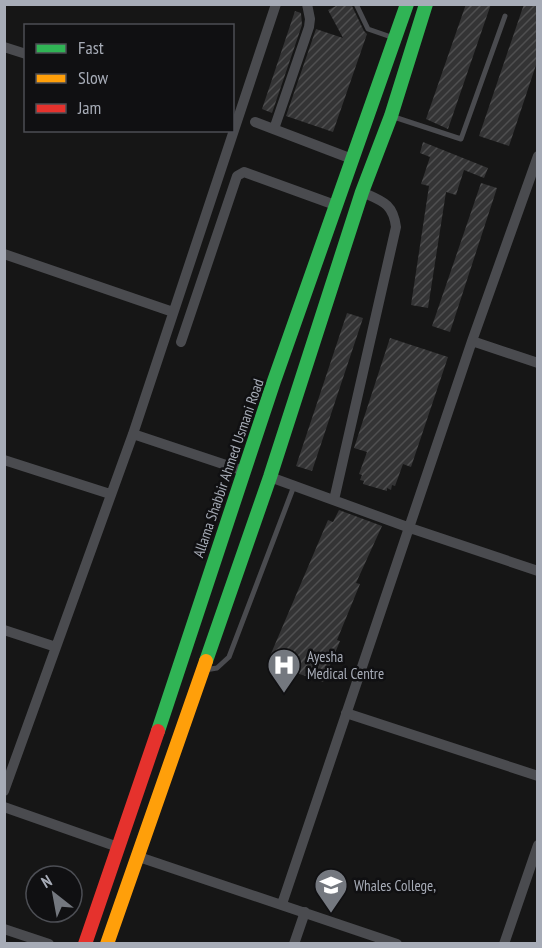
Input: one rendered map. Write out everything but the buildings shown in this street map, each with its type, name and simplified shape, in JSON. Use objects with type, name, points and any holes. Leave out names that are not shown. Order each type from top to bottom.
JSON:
[{"type":"main road","name":"Allama Shabbir Ahmed Usmani Road","points":[[85,944],[159,729],[243,471],[407,4]]},
{"type":"main road","points":[[107,944],[270,477],[362,192],[390,116],[426,4]]},
{"type":"street","points":[[234,127],[276,4]]},
{"type":"street","points":[[274,129],[309,27],[307,4]]},
{"type":"street","points":[[4,47],[24,53]]},
{"type":"street","points":[[255,122],[352,159]]},
{"type":"street","points":[[4,791],[133,434],[232,132]]},
{"type":"street","points":[[282,904],[472,341],[537,156]]},
{"type":"street","points":[[181,342],[237,176],[244,172],[336,205]]},
{"type":"street","points":[[334,500],[396,227],[394,215],[387,204],[362,192]]},
{"type":"street","points":[[4,254],[173,312]]},
{"type":"street","points":[[472,341],[537,363]]},
{"type":"street","points":[[133,434],[243,471]]},
{"type":"street","points":[[4,460],[110,494]]},
{"type":"street","points":[[270,477],[537,571]]},
{"type":"street","points":[[4,630],[56,646]]},
{"type":"street","points":[[346,713],[537,776]]},
{"type":"street","points":[[4,807],[118,847]]},
{"type":"street","points":[[504,944],[537,845]]},
{"type":"street","points":[[136,856],[397,944]]},
{"type":"street","points":[[294,944],[306,912]]},
{"type":"street","points":[[4,929],[49,944]]},
{"type":"lane","points":[[356,4],[368,29],[396,38]]},
{"type":"lane","points":[[390,116],[461,139],[505,16]]},
{"type":"lane","points":[[201,670],[217,668],[229,657],[294,486]]},
{"type":"traffic: fast","points":[[158,731],[274,381],[407,4]]},
{"type":"traffic: fast","points":[[206,661],[270,477],[362,192],[391,116],[426,4]]},
{"type":"traffic: slow","points":[[107,944],[206,661]]},
{"type":"traffic: jam","points":[[85,944],[158,731]]},
{"type":"place","name":"Ayesha Medical Centre","points":[[284,694]]},
{"type":"place","name":"Whales College,","points":[[331,914]]}]
